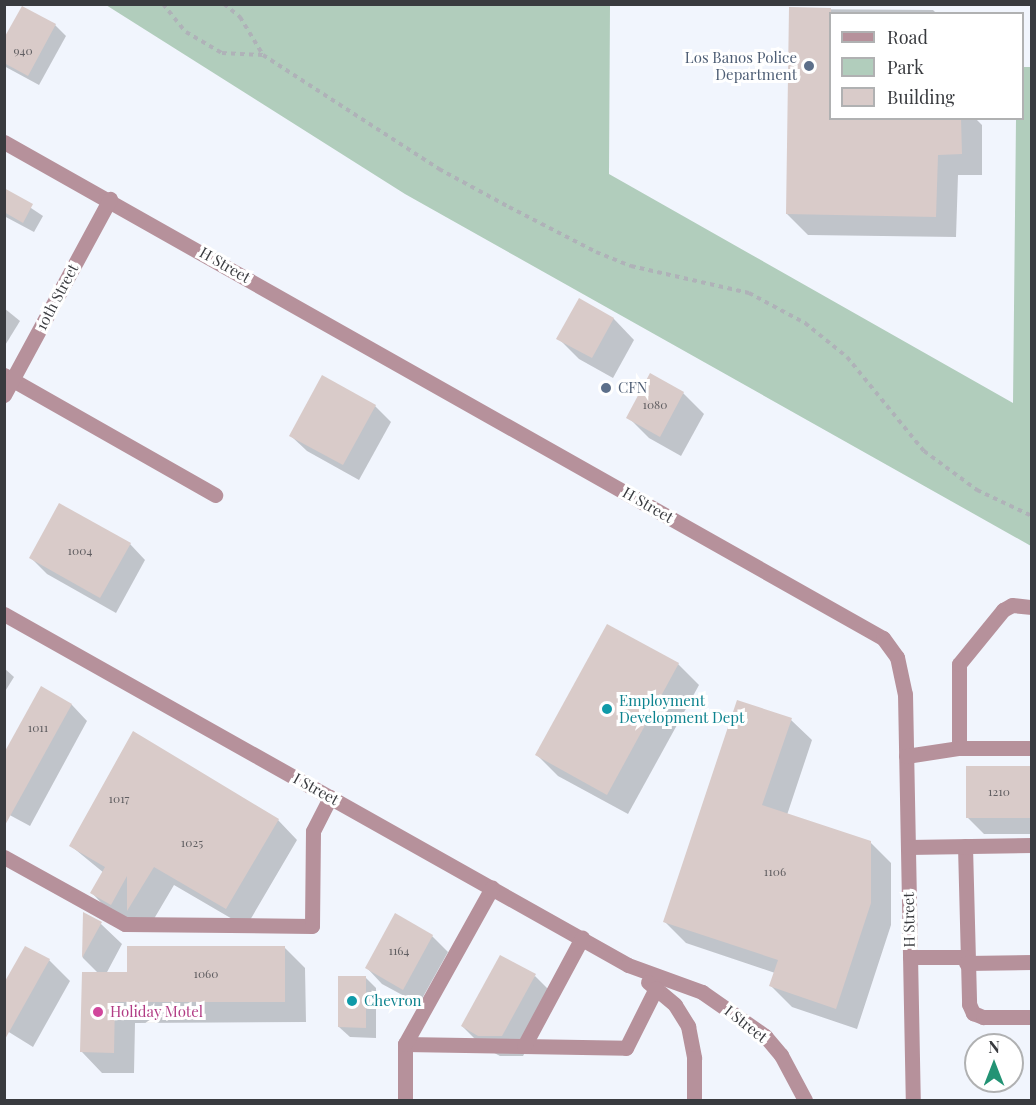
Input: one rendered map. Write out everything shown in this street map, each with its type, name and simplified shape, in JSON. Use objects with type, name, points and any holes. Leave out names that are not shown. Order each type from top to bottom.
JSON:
[{"type":"street","name":"H Street","points":[[4,142],[110,199],[883,638],[897,657],[905,694],[913,1101]]},
{"type":"street","name":"10th Street","points":[[4,395],[9,378],[110,199]]},
{"type":"street","points":[[9,378],[215,495]]},
{"type":"street","points":[[959,748],[959,664],[1003,610],[1012,605],[1032,607]]},
{"type":"street","name":"I Street","points":[[4,614],[628,964],[702,992],[765,1036],[781,1054],[805,1101]]},
{"type":"street","points":[[906,756],[959,748],[1032,748]]},
{"type":"street","points":[[4,857],[125,924],[312,926],[313,831],[330,797]]},
{"type":"street","points":[[965,846],[966,960],[969,1004],[973,1013],[982,1017],[1032,1017]]},
{"type":"street","points":[[908,847],[1032,846]]},
{"type":"street","points":[[405,1101],[405,1044],[492,888]]},
{"type":"street","points":[[524,1046],[582,938]]},
{"type":"street","points":[[910,957],[1032,963]]},
{"type":"street","name":"I Street","points":[[628,964],[675,1005],[687,1026],[694,1058],[694,1101]]},
{"type":"street","points":[[405,1044],[626,1048],[656,988]]},
{"type":"path","points":[[163,4],[186,32],[222,53],[263,55]]},
{"type":"path","points":[[224,4],[240,17],[263,55],[429,163],[558,234],[631,266],[749,293],[805,323],[847,357],[924,451],[977,490],[1032,516]]},
{"type":"green space","points":[[106,5],[610,5],[609,174],[1013,403],[1016,120],[1024,120],[1024,67],[1031,67],[1031,546],[405,194]]},
{"type":"building","points":[[22,6],[56,24],[28,76],[4,63],[4,38]]},
{"type":"building","name":"Los Banos Police Department","points":[[789,7],[831,8],[829,12],[829,120],[961,120],[962,154],[938,155],[936,217],[786,214]]},
{"type":"building","points":[[4,188],[33,204],[23,223],[4,212]]},
{"type":"building","points":[[579,298],[614,318],[592,358],[556,339]]},
{"type":"building","points":[[650,373],[684,392],[660,437],[626,418]]},
{"type":"building","points":[[322,375],[376,405],[343,465],[289,436]]},
{"type":"building","points":[[59,503],[131,543],[100,598],[29,558]]},
{"type":"building","name":"Employment Development Dept","points":[[607,624],[679,663],[607,795],[535,755]]},
{"type":"building","points":[[41,686],[72,704],[4,827],[4,753]]},
{"type":"building","points":[[737,700],[792,718],[762,805],[871,841],[871,903],[836,1009],[769,986],[778,960],[663,922]]},
{"type":"building","points":[[133,731],[279,819],[226,909],[154,867],[127,911],[127,876],[111,905],[90,893],[105,867],[69,846]]},
{"type":"building","points":[[966,766],[1032,766],[1032,818],[966,818]]},
{"type":"building","points":[[83,912],[102,922],[82,958]]},
{"type":"building","name":"Chevron","points":[[395,913],[433,935],[403,990],[365,968]]},
{"type":"building","points":[[25,946],[50,959],[4,1041],[4,983]]},
{"type":"building","points":[[127,946],[285,946],[285,1002],[115,1002],[114,1053],[80,1052],[82,972],[127,972]]},
{"type":"building","points":[[500,955],[536,974],[502,1036],[478,1036],[461,1026]]},
{"type":"building","name":"Chevron","points":[[338,976],[366,976],[366,1028],[338,1027]]},
{"type":"place","name":"Los Banos Police Department","points":[[809,66]]},
{"type":"place","name":"CFN","points":[[606,388]]},
{"type":"place","name":"Employment Development Dept","points":[[607,709]]},
{"type":"place","name":"Chevron","points":[[352,1001]]},
{"type":"place","name":"Holiday Motel","points":[[98,1012]]}]
